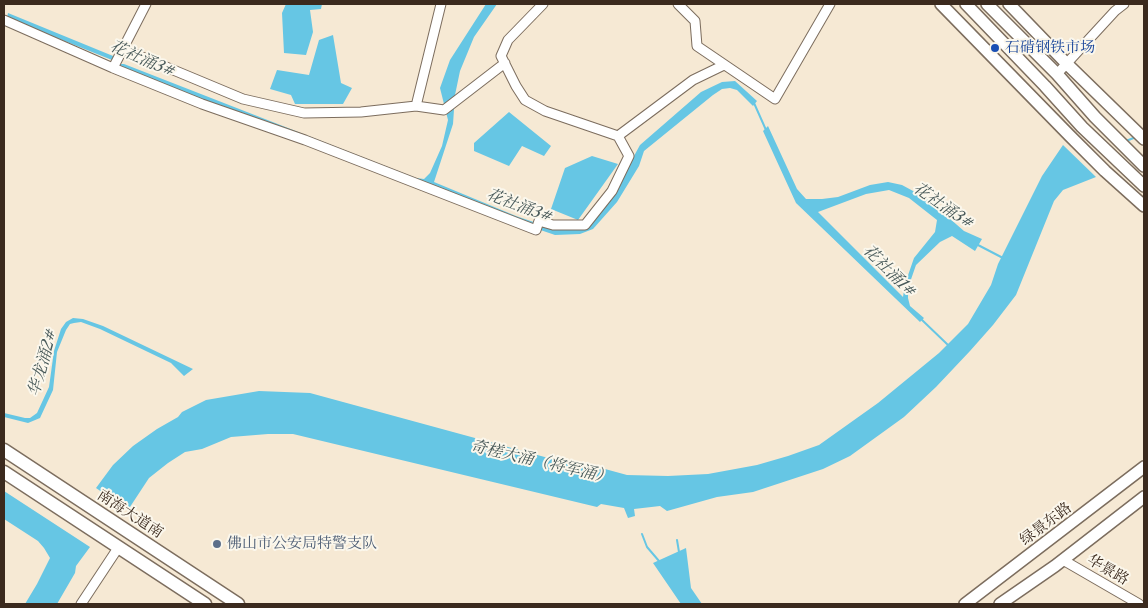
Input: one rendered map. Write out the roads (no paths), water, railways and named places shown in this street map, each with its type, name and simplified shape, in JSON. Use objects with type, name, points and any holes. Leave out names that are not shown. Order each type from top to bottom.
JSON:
[{"type":"highway","name":"南海大道南","points":[[4,450],[238,604]]},
{"type":"highway","points":[[4,472],[205,604]]},
{"type":"main road","points":[[941,4],[1105,171],[1144,206]]},
{"type":"main road","points":[[966,4],[1082,127],[1144,186]]},
{"type":"main road","points":[[987,4],[1026,42],[1095,117],[1144,166]]},
{"type":"main road","points":[[1002,4],[1026,42]]},
{"type":"main road","points":[[1009,4],[1144,139]]},
{"type":"main road","name":"绿景东路","points":[[965,604],[1144,467]]},
{"type":"main road","points":[[1000,604],[1063,560],[1144,497]]},
{"type":"street","points":[[117,60],[146,4]]},
{"type":"street","points":[[416,106],[441,4]]},
{"type":"street","points":[[117,60],[202,104],[305,140],[487,212],[537,226],[539,221],[553,225],[585,225],[612,191],[629,156],[618,136],[545,111],[525,100],[501,56],[508,40],[543,4]]},
{"type":"street","points":[[678,4],[695,21],[697,46],[775,99],[830,4]]},
{"type":"street","points":[[1057,74],[1115,11],[1124,4]]},
{"type":"street","points":[[4,20],[117,60],[243,99],[304,113],[361,112],[416,106],[444,110],[505,63]]},
{"type":"street","points":[[618,136],[693,80],[724,65]]},
{"type":"street","points":[[81,604],[118,548]]},
{"type":"street","name":"华景路","points":[[1063,560],[1138,604]]},
{"type":"water","points":[[286,4],[322,4],[321,9],[310,10],[313,32],[306,55],[284,53],[282,13]]},
{"type":"water","points":[[486,4],[497,4],[474,37],[460,71],[455,95],[453,124],[434,182],[516,216],[551,228],[578,227],[611,198],[640,145],[701,92],[722,82],[735,81],[757,101],[753,106],[737,90],[730,88],[722,89],[644,151],[639,166],[617,202],[593,229],[580,234],[555,235],[482,210],[119,67],[121,64],[124,64],[416,178],[424,179],[430,173],[442,146],[448,120],[440,88],[450,60]]},
{"type":"water","points":[[8,13],[116,57],[112,60],[7,18]]},
{"type":"water","points":[[333,35],[341,83],[352,88],[343,104],[295,104],[291,95],[270,89],[277,70],[309,75],[319,40]]},
{"type":"water","points":[[509,112],[551,146],[544,156],[522,146],[509,166],[474,151],[474,143]]},
{"type":"water","points":[[768,126],[797,189],[806,199],[838,197],[870,185],[888,182],[902,185],[926,198],[964,231],[982,239],[975,251],[952,236],[940,242],[916,265],[908,288],[908,298],[910,306],[924,318],[920,322],[796,203],[763,131]],"holes":[[[889,190],[909,198],[937,220],[935,232],[914,258],[905,284],[903,297],[818,212],[866,194]]]},
{"type":"water","points":[[1063,145],[1096,177],[1063,190],[1054,201],[1016,295],[970,351],[904,417],[850,456],[823,469],[753,492],[717,497],[667,511],[660,506],[634,509],[635,516],[628,518],[624,508],[601,504],[597,507],[293,434],[268,434],[231,437],[202,449],[185,452],[149,478],[128,510],[96,488],[113,465],[133,446],[178,417],[182,412],[206,400],[259,391],[310,393],[552,459],[594,466],[627,475],[668,476],[708,474],[757,465],[788,456],[819,445],[878,403],[939,353],[968,324],[991,285],[998,264],[1042,176]]},
{"type":"water","points":[[592,156],[618,164],[578,220],[551,209],[565,168]]},
{"type":"water","points":[[73,318],[83,319],[103,326],[193,369],[184,376],[171,363],[100,329],[81,322],[70,324],[57,352],[53,390],[40,418],[28,423],[4,417],[4,413],[30,418],[37,413],[49,387],[54,351],[61,329],[66,322]]},
{"type":"water","points":[[4,491],[90,547],[76,566],[75,573],[57,604],[25,604],[50,558],[38,541],[4,519]]},
{"type":"water","points":[[686,548],[691,588],[702,604],[681,604],[653,563]]},
{"type":"waterway","name":"花社涌3#","points":[[754,103],[766,130]]},
{"type":"waterway","name":"奇槎大涌（将军涌）","points":[[1126,141],[1136,137]]},
{"type":"waterway","name":"花社涌3#","points":[[978,245],[1003,258]]},
{"type":"waterway","name":"花社涌1#","points":[[921,319],[948,345]]},
{"type":"waterway","points":[[642,534],[647,547],[659,561]]},
{"type":"waterway","points":[[677,540],[679,552]]},
{"type":"place","name":"石𬒔钢铁市场","points":[[995,48]]},
{"type":"place","name":"佛山市公安局特警支队","points":[[217,544]]},
{"type":"water label","name":"华龙涌2#","points":[[43,363]]}]
